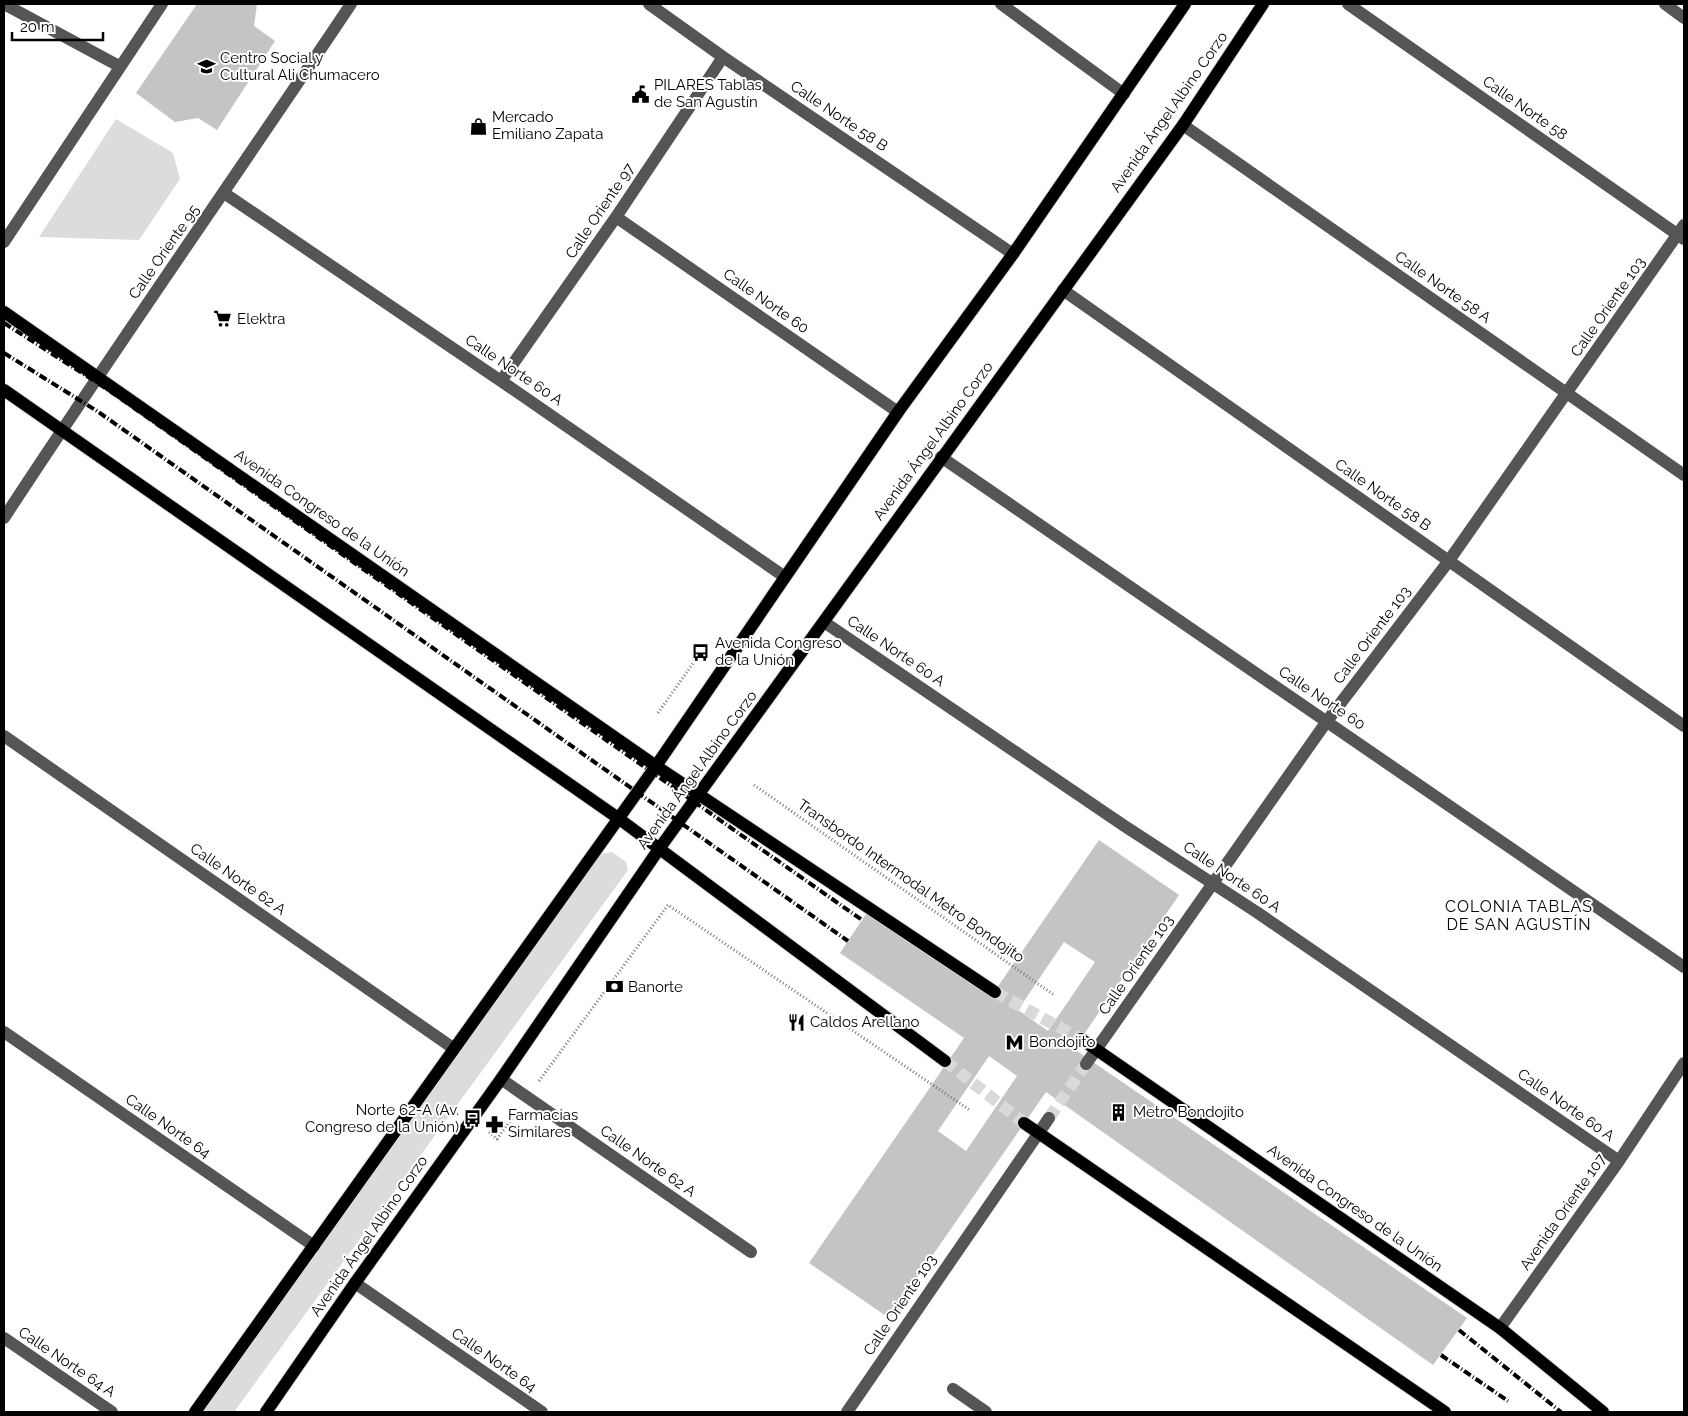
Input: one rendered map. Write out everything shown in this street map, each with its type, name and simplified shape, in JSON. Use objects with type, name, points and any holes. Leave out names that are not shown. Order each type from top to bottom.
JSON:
[{"type":"main road","points":[[195,1412],[656,766],[898,412],[1013,254],[1185,4]]},
{"type":"main road","name":"Avenida Ángel Albino Corzo","points":[[266,1412],[355,1283],[501,1079],[659,849],[824,622],[941,456],[1183,125],[1263,4]]},
{"type":"main road","name":"Avenida Congreso de la Unión","points":[[4,312],[656,766],[995,992]]},
{"type":"main road","points":[[4,390],[618,818],[945,1061]]},
{"type":"main road","name":"Avenida Congreso de la Unión","points":[[1082,1039],[1500,1328],[1603,1412]]},
{"type":"main road","points":[[1024,1122],[1442,1411]]},
{"type":"street","points":[[4,4],[119,66]]},
{"type":"street","points":[[4,242],[119,66],[162,4]]},
{"type":"street","name":"Calle Oriente 95","points":[[4,518],[97,376],[224,193],[351,4]]},
{"type":"street","name":"Calle Norte 58 B","points":[[649,4],[723,57],[1013,254]]},
{"type":"street","points":[[1000,4],[1124,94]]},
{"type":"street","name":"Calle Norte 58","points":[[1348,4],[1682,233]]},
{"type":"street","points":[[1665,4],[1684,18]]},
{"type":"street","name":"Calle Oriente 97","points":[[501,381],[616,216],[723,57]]},
{"type":"street","name":"Calle Norte 58 A","points":[[1183,125],[1684,475]]},
{"type":"street","name":"Calle Norte 60 A","points":[[224,193],[785,576]]},
{"type":"street","name":"Calle Norte 60","points":[[616,216],[898,412]]},
{"type":"street","name":"Calle Oriente 103","points":[[1086,1064],[1327,721],[1448,562],[1682,233]]},
{"type":"street","name":"Calle Norte 58 B","points":[[1063,290],[1684,726]]},
{"type":"street","name":"Calle Norte 60","points":[[941,456],[1684,967]]},
{"type":"street","name":"Calle Norte 60 A","points":[[824,622],[1123,825],[1214,883],[1619,1161]]},
{"type":"street","name":"Calle Norte 62 A","points":[[4,736],[453,1048]]},
{"type":"street","name":"Calle Norte 64","points":[[4,1032],[314,1246]]},
{"type":"street","name":"Avenida Oriente 107","points":[[1500,1328],[1619,1161],[1684,1063]]},
{"type":"street","name":"Calle Norte 62 A","points":[[501,1079],[751,1252]]},
{"type":"street","name":"Calle Oriente 103","points":[[847,1412],[1049,1118]]},
{"type":"street","name":"Calle Norte 64","points":[[355,1283],[542,1412]]},
{"type":"street","name":"Calle Norte 64 A","points":[[4,1338],[112,1412]]},
{"type":"street","points":[[953,1389],[986,1412]]},
{"type":"path","points":[[658,714],[701,652]]},
{"type":"path","name":"Transbordo Intermodal Metro Bondojito","points":[[754,785],[1054,995]]},
{"type":"path","points":[[497,1139],[668,905],[971,1111]]},
{"type":"shaded area","points":[[116,119],[173,153],[180,179],[139,240],[39,237]]},
{"type":"shaded area","points":[[612,852],[626,862],[628,870],[234,1412],[201,1412],[601,854]]},
{"type":"building","name":"Centro Social y Cultural Ali Chumacero","points":[[197,4],[257,4],[254,26],[275,41],[217,130],[198,118],[175,122],[136,93]]},
{"type":"building","name":"Metro Bondojito","points":[[1099,840],[1179,895],[1074,1049],[1467,1318],[1433,1365],[1046,1092],[889,1318],[809,1263],[964,1038],[840,953],[868,911],[992,995]],"holes":[[[1064,942],[1095,962],[1048,1031],[1018,1010]],[[989,1056],[1017,1076],[966,1151],[938,1131]]]},
{"type":"tunnel","points":[[995,992],[1081,1039]]},
{"type":"tunnel","points":[[945,1061],[1024,1123]]},
{"type":"tunnel","points":[[1049,1118],[1086,1064]]},
{"type":"railway","points":[[4,323],[110,391],[862,920]]},
{"type":"railway","points":[[4,353],[97,411],[848,941]]},
{"type":"railway","points":[[1459,1330],[1561,1412]]},
{"type":"railway","points":[[1441,1355],[1508,1401]]},
{"type":"place","name":"Centro Social y Cultural Ali Chumacero","points":[[206,67]]},
{"type":"place","name":"PILARES Tablas de San Agustín","points":[[640,94]]},
{"type":"place","name":"Mercado Emiliano Zapata","points":[[478,126]]},
{"type":"place","name":"Elektra","points":[[223,319]]},
{"type":"place","name":"Avenida Congreso de la Unión","points":[[701,652]]},
{"type":"place","name":"Banorte","points":[[614,987]]},
{"type":"place","name":"Caldos Arellano","points":[[796,1022]]},
{"type":"place","name":"Bondojito","points":[[1015,1042]]},
{"type":"place","name":"Metro Bondojito","points":[[1119,1112]]},
{"type":"place","name":"Norte 62-A (Av. Congreso de la Unión)","points":[[473,1119]]},
{"type":"place","name":"Farmacias Similares","points":[[494,1124]]},
{"type":"district","name":"COLONIA TABLAS DE SAN AGUSTÍN","points":[[1519,915]]}]
